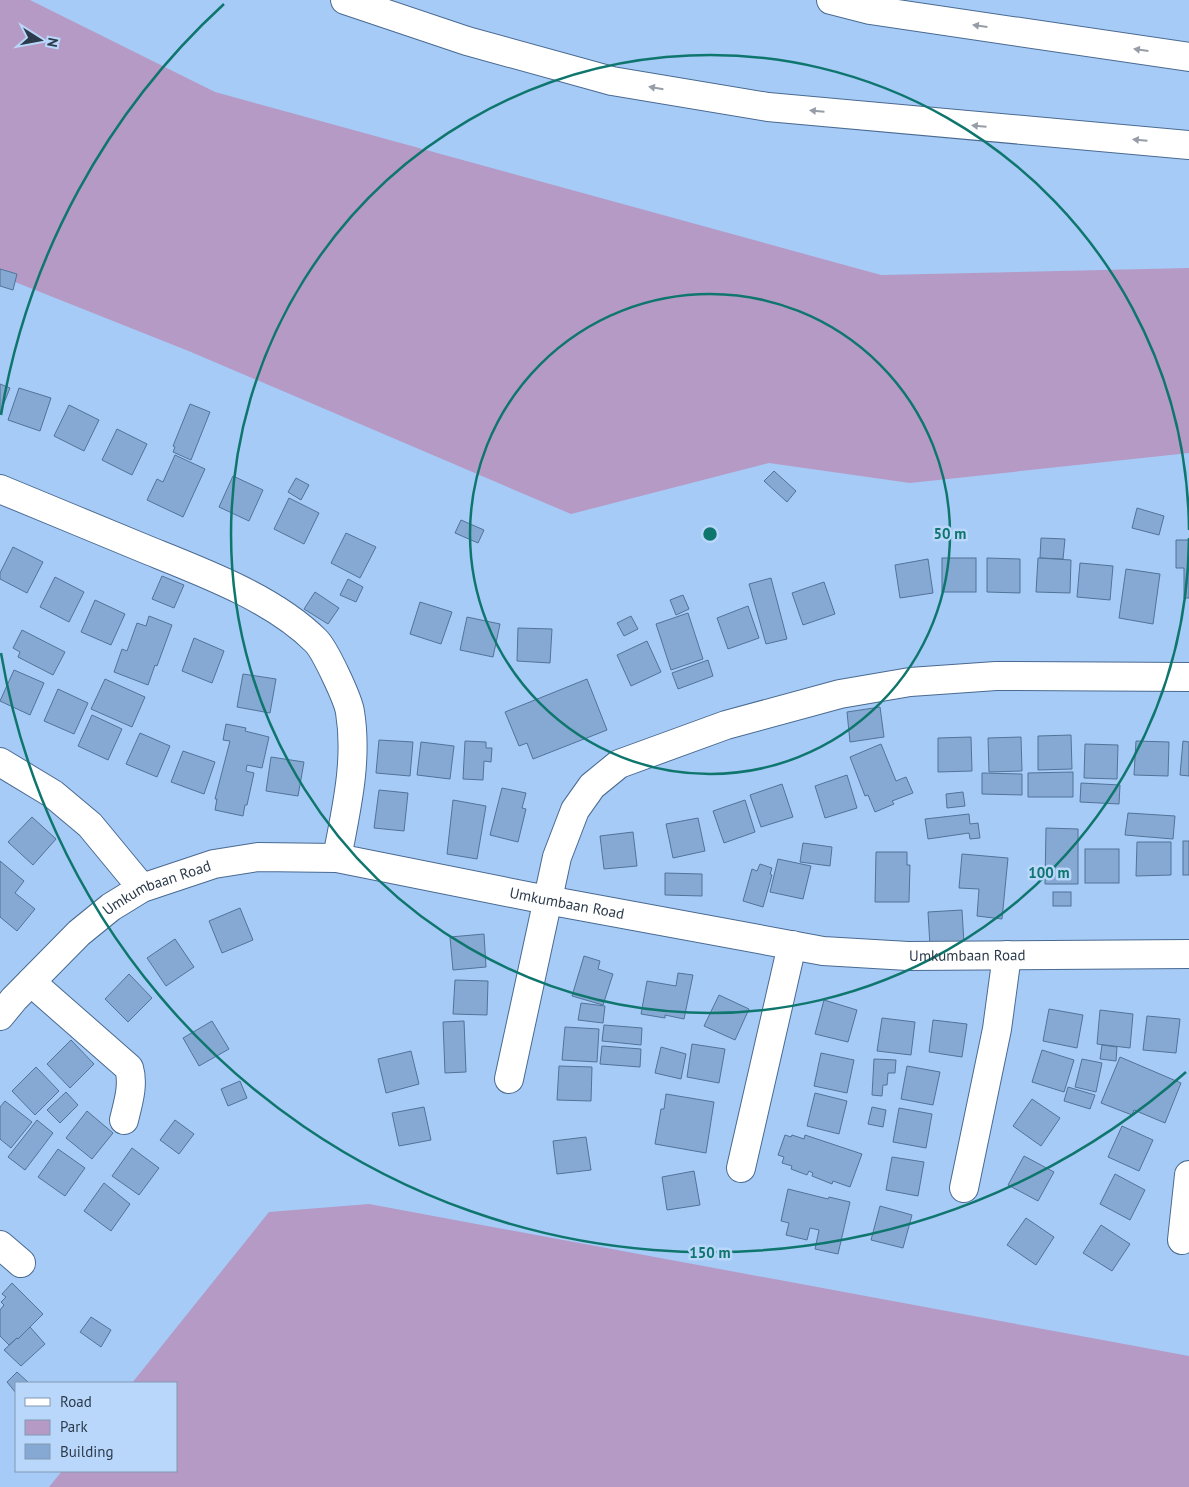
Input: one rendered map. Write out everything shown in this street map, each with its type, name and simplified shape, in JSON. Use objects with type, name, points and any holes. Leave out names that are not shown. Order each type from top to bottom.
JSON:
[{"type":"main road","points":[[345,0],[468,41],[622,82],[768,107],[1189,145]]},
{"type":"main road","points":[[831,0],[870,10],[1189,57]]},
{"type":"main road","points":[[0,488],[228,585],[286,615],[318,642],[350,710],[353,742],[351,785],[337,858]]},
{"type":"main road","points":[[509,1079],[557,857],[575,810],[592,786],[619,764],[717,728],[840,694],[910,682],[996,676],[1189,677]]},
{"type":"main road","points":[[0,762],[53,794],[90,825],[142,888]]},
{"type":"main road","name":"Umkumbaan Road","points":[[0,1016],[79,934],[111,907],[142,888],[214,864],[258,857],[337,858],[547,900],[823,951],[908,956],[1189,954]]},
{"type":"main road","points":[[741,1168],[792,945]]},
{"type":"main road","points":[[964,1188],[997,1029],[1007,956]]},
{"type":"main road","points":[[31,982],[129,1068],[132,1077],[131,1088],[124,1120]]},
{"type":"main road","points":[[1182,1240],[1189,1175]]},
{"type":"main road","points":[[0,1245],[21,1262]]},
{"type":"green space","points":[[0,0],[30,0],[215,92],[881,275],[1189,268],[1189,453],[910,483],[769,463],[571,514],[191,352],[0,276]]},
{"type":"green space","points":[[369,1204],[1189,1356],[1189,1487],[49,1487],[61,1472],[178,1472],[178,1382],[133,1382],[269,1212]]},
{"type":"building","points":[[0,269],[17,274],[13,290],[0,286]]},
{"type":"building","points":[[0,384],[10,388],[0,413]]},
{"type":"building","points":[[19,388],[51,398],[40,431],[8,420]]},
{"type":"building","points":[[190,404],[210,412],[191,460],[173,452],[175,447],[173,446]]},
{"type":"building","points":[[69,405],[99,420],[84,451],[54,436]]},
{"type":"building","points":[[117,429],[147,444],[132,475],[102,460]]},
{"type":"building","points":[[175,455],[205,469],[183,517],[147,500],[157,479],[163,482]]},
{"type":"building","points":[[774,471],[796,491],[787,502],[764,481]]},
{"type":"building","points":[[233,476],[263,490],[249,521],[219,507]]},
{"type":"building","points":[[296,478],[309,485],[301,500],[288,492]]},
{"type":"building","points":[[289,498],[319,513],[304,544],[274,529]]},
{"type":"building","points":[[1137,508],[1164,516],[1159,535],[1132,528]]},
{"type":"building","points":[[461,520],[484,530],[478,543],[455,533]]},
{"type":"building","points":[[346,533],[376,547],[360,578],[331,563]]},
{"type":"building","points":[[1041,538],[1065,539],[1063,559],[1040,558]]},
{"type":"building","points":[[1176,540],[1189,540],[1189,598],[1184,598],[1184,568],[1176,568]]},
{"type":"building","points":[[13,547],[43,562],[27,593],[0,579],[0,573]]},
{"type":"building","points":[[942,558],[976,558],[976,592],[942,592]]},
{"type":"building","points":[[987,558],[1020,559],[1020,593],[987,592]]},
{"type":"building","points":[[1038,558],[1071,560],[1070,593],[1036,592]]},
{"type":"building","points":[[928,559],[933,593],[900,598],[895,565]]},
{"type":"building","points":[[1080,563],[1113,566],[1110,600],[1077,597]]},
{"type":"building","points":[[1126,569],[1160,574],[1153,624],[1119,618]]},
{"type":"building","points":[[162,576],[184,585],[174,608],[152,599]]},
{"type":"building","points":[[55,577],[84,592],[69,622],[40,607]]},
{"type":"building","points":[[771,578],[787,639],[766,644],[749,584]]},
{"type":"building","points":[[348,579],[363,587],[356,602],[340,595]]},
{"type":"building","points":[[824,582],[835,614],[803,625],[792,593]]},
{"type":"building","points":[[315,592],[339,608],[328,624],[304,609]]},
{"type":"building","points":[[683,595],[689,609],[676,615],[670,600]]},
{"type":"building","points":[[95,600],[125,614],[111,645],[81,632]]},
{"type":"building","points":[[420,602],[452,612],[441,644],[410,634]]},
{"type":"building","points":[[748,606],[759,638],[728,649],[717,618]]},
{"type":"building","points":[[688,613],[703,659],[671,670],[656,624]]},
{"type":"building","points":[[149,616],[172,625],[148,685],[114,672],[122,649],[127,651],[137,623],[146,626]]},
{"type":"building","points":[[631,616],[638,629],[624,636],[617,623]]},
{"type":"building","points":[[467,617],[500,624],[493,657],[460,650]]},
{"type":"building","points":[[518,628],[552,629],[550,663],[517,661]]},
{"type":"building","points":[[22,630],[65,652],[53,675],[18,657],[20,652],[13,648]]},
{"type":"building","points":[[194,638],[224,651],[212,683],[182,671]]},
{"type":"building","points":[[647,641],[661,672],[631,686],[617,655]]},
{"type":"building","points":[[708,660],[713,676],[678,689],[672,673]]},
{"type":"building","points":[[14,670],[44,683],[30,715],[0,701]]},
{"type":"building","points":[[243,674],[276,679],[270,713],[237,707]]},
{"type":"building","points":[[105,679],[145,697],[132,727],[91,709]]},
{"type":"building","points":[[587,679],[607,730],[533,759],[527,743],[519,746],[505,712]]},
{"type":"building","points":[[58,689],[88,703],[74,734],[44,721]]},
{"type":"building","points":[[880,707],[884,737],[850,742],[847,712]]},
{"type":"building","points":[[92,715],[122,729],[108,760],[78,746]]},
{"type":"building","points":[[226,724],[246,728],[245,731],[269,737],[262,768],[247,765],[246,771],[254,773],[243,816],[215,810],[217,799],[215,799],[230,741],[223,740]]},
{"type":"building","points":[[140,733],[170,746],[157,777],[126,764]]},
{"type":"building","points":[[1071,735],[1072,769],[1038,770],[1038,736]]},
{"type":"building","points":[[971,737],[972,771],[938,772],[938,738]]},
{"type":"building","points":[[1021,737],[1022,771],[989,772],[988,738]]},
{"type":"building","points":[[379,740],[413,742],[410,776],[376,773]]},
{"type":"building","points":[[465,741],[486,742],[486,748],[492,748],[491,762],[484,761],[483,780],[463,779]]},
{"type":"building","points":[[1136,741],[1169,742],[1168,776],[1134,775]]},
{"type":"building","points":[[1183,741],[1189,742],[1189,776],[1180,775]]},
{"type":"building","points":[[421,742],[454,746],[450,779],[417,775]]},
{"type":"building","points":[[881,744],[896,781],[906,777],[913,793],[892,801],[894,804],[875,812],[868,795],[865,796],[850,757]]},
{"type":"building","points":[[1085,744],[1118,745],[1117,779],[1084,778]]},
{"type":"building","points":[[183,751],[215,762],[204,794],[171,782]]},
{"type":"building","points":[[271,757],[304,762],[298,796],[266,791]]},
{"type":"building","points":[[1073,772],[1073,797],[1028,797],[1028,773]]},
{"type":"building","points":[[982,773],[1022,774],[1022,795],[982,794]]},
{"type":"building","points":[[847,775],[857,808],[825,818],[815,786]]},
{"type":"building","points":[[1081,783],[1120,785],[1119,804],[1080,802]]},
{"type":"building","points":[[782,784],[793,817],[761,827],[750,795]]},
{"type":"building","points":[[502,788],[526,793],[522,808],[526,809],[518,842],[490,835]]},
{"type":"building","points":[[379,790],[408,793],[404,831],[374,828]]},
{"type":"building","points":[[963,792],[965,806],[947,808],[946,794]]},
{"type":"building","points":[[453,800],[486,806],[477,859],[447,854]]},
{"type":"building","points":[[745,800],[755,832],[724,843],[713,811]]},
{"type":"building","points":[[1128,813],[1175,816],[1173,839],[1125,835]]},
{"type":"building","points":[[969,814],[970,824],[978,823],[980,838],[970,839],[969,833],[928,839],[925,819]]},
{"type":"building","points":[[32,817],[56,839],[33,865],[8,842]]},
{"type":"building","points":[[698,818],[705,851],[673,858],[666,824]]},
{"type":"building","points":[[1046,828],[1078,829],[1078,884],[1045,884]]},
{"type":"building","points":[[633,832],[637,866],[604,869],[600,836]]},
{"type":"building","points":[[1183,841],[1189,841],[1189,875],[1183,875]]},
{"type":"building","points":[[1137,842],[1171,842],[1171,875],[1136,876]]},
{"type":"building","points":[[803,843],[832,847],[830,866],[800,862]]},
{"type":"building","points":[[1085,849],[1119,849],[1119,883],[1085,883]]},
{"type":"building","points":[[876,852],[907,852],[907,865],[910,865],[909,902],[875,902]]},
{"type":"building","points":[[962,854],[1008,858],[1002,919],[977,916],[979,889],[959,888]]},
{"type":"building","points":[[778,859],[811,866],[803,899],[770,892]]},
{"type":"building","points":[[0,861],[24,881],[15,893],[35,909],[17,931],[0,917]]},
{"type":"building","points":[[760,864],[772,868],[770,874],[772,875],[763,907],[743,901],[752,869],[757,871]]},
{"type":"building","points":[[665,873],[702,874],[702,896],[665,895]]},
{"type":"building","points":[[1053,892],[1071,892],[1071,906],[1053,906]]},
{"type":"building","points":[[240,908],[253,940],[222,953],[209,921]]},
{"type":"building","points":[[962,910],[964,944],[930,946],[928,912]]},
{"type":"building","points":[[484,934],[486,967],[453,970],[450,937]]},
{"type":"building","points":[[175,939],[194,967],[166,986],[147,958]]},
{"type":"building","points":[[584,956],[600,961],[598,969],[613,974],[603,1005],[572,996]]},
{"type":"building","points":[[678,973],[693,975],[684,1019],[665,1015],[665,1018],[641,1014],[647,981],[676,986]]},
{"type":"building","points":[[129,974],[152,998],[128,1022],[105,999]]},
{"type":"building","points":[[455,980],[488,981],[487,1015],[453,1014]]},
{"type":"building","points":[[719,995],[749,1009],[735,1040],[704,1026]]},
{"type":"building","points":[[824,1000],[857,1010],[848,1042],[815,1034]]},
{"type":"building","points":[[581,1003],[605,1006],[603,1023],[578,1020]]},
{"type":"building","points":[[1049,1009],[1083,1015],[1077,1048],[1043,1041]]},
{"type":"building","points":[[1100,1010],[1133,1014],[1130,1048],[1097,1044]]},
{"type":"building","points":[[1147,1016],[1180,1019],[1176,1053],[1143,1050]]},
{"type":"building","points":[[882,1018],[915,1022],[911,1055],[877,1051]]},
{"type":"building","points":[[933,1020],[967,1024],[962,1057],[929,1052]]},
{"type":"building","points":[[212,1021],[229,1049],[199,1066],[183,1038]]},
{"type":"building","points":[[464,1021],[466,1072],[445,1073],[443,1022]]},
{"type":"building","points":[[604,1025],[642,1028],[641,1045],[602,1041]]},
{"type":"building","points":[[565,1027],[599,1029],[597,1062],[562,1060]]},
{"type":"building","points":[[71,1040],[94,1064],[70,1088],[47,1064]]},
{"type":"building","points":[[692,1044],[725,1049],[719,1083],[687,1077]]},
{"type":"building","points":[[1102,1045],[1117,1047],[1116,1061],[1100,1059]]},
{"type":"building","points":[[602,1046],[641,1049],[640,1067],[600,1064]]},
{"type":"building","points":[[661,1047],[686,1054],[681,1079],[655,1073]]},
{"type":"building","points":[[1042,1050],[1074,1060],[1064,1092],[1032,1082]]},
{"type":"building","points":[[411,1051],[419,1084],[386,1093],[378,1059]]},
{"type":"building","points":[[821,1053],[854,1060],[847,1093],[814,1086]]},
{"type":"building","points":[[1120,1057],[1181,1083],[1165,1123],[1134,1110],[1132,1115],[1101,1103]]},
{"type":"building","points":[[874,1059],[896,1060],[895,1073],[888,1073],[887,1085],[883,1085],[882,1096],[872,1095]]},
{"type":"building","points":[[1082,1059],[1102,1063],[1096,1092],[1075,1087]]},
{"type":"building","points":[[559,1066],[592,1067],[591,1101],[557,1100]]},
{"type":"building","points":[[907,1066],[940,1072],[933,1105],[901,1099]]},
{"type":"building","points":[[36,1067],[59,1091],[35,1115],[12,1091]]},
{"type":"building","points":[[240,1081],[247,1098],[228,1106],[221,1089]]},
{"type":"building","points":[[1068,1087],[1095,1095],[1090,1109],[1064,1101]]},
{"type":"building","points":[[66,1092],[78,1105],[60,1123],[47,1110]]},
{"type":"building","points":[[815,1093],[847,1101],[839,1134],[807,1126]]},
{"type":"building","points":[[666,1094],[714,1102],[706,1153],[655,1144],[661,1109],[664,1109]]},
{"type":"building","points":[[1032,1099],[1060,1118],[1041,1146],[1013,1126]]},
{"type":"building","points":[[5,1101],[32,1122],[11,1148],[0,1139],[0,1107]]},
{"type":"building","points":[[424,1107],[431,1140],[399,1146],[392,1113]]},
{"type":"building","points":[[872,1107],[886,1110],[883,1127],[868,1124]]},
{"type":"building","points":[[899,1108],[932,1114],[926,1148],[893,1142]]},
{"type":"building","points":[[87,1111],[113,1133],[92,1159],[66,1138]]},
{"type":"building","points":[[37,1120],[53,1133],[25,1170],[8,1157]]},
{"type":"building","points":[[175,1120],[194,1134],[179,1154],[160,1140]]},
{"type":"building","points":[[1122,1126],[1153,1140],[1139,1171],[1108,1157]]},
{"type":"building","points":[[785,1135],[804,1139],[805,1135],[862,1154],[850,1187],[833,1181],[832,1184],[812,1176],[813,1173],[809,1171],[807,1175],[791,1169],[792,1166],[782,1163],[784,1157],[778,1155]]},
{"type":"building","points":[[586,1137],[591,1170],[557,1174],[553,1141]]},
{"type":"building","points":[[132,1148],[159,1168],[139,1195],[112,1176]]},
{"type":"building","points":[[58,1149],[85,1168],[65,1196],[38,1177]]},
{"type":"building","points":[[1024,1156],[1054,1172],[1038,1201],[1008,1185]]},
{"type":"building","points":[[892,1157],[924,1162],[918,1196],[886,1190]]},
{"type":"building","points":[[694,1171],[700,1205],[667,1210],[662,1177]]},
{"type":"building","points":[[1115,1174],[1145,1190],[1130,1220],[1100,1204]]},
{"type":"building","points":[[104,1183],[130,1204],[111,1231],[84,1211]]},
{"type":"building","points":[[788,1189],[828,1199],[829,1197],[850,1202],[838,1254],[815,1249],[819,1230],[810,1228],[807,1240],[786,1235],[789,1223],[781,1221]]},
{"type":"building","points":[[880,1206],[912,1215],[903,1248],[871,1240]]},
{"type":"building","points":[[1026,1218],[1054,1237],[1036,1265],[1007,1245]]},
{"type":"building","points":[[1101,1225],[1130,1244],[1112,1271],[1083,1253]]},
{"type":"building","points":[[12,1283],[43,1314],[18,1339],[9,1345],[0,1336],[0,1310],[4,1305],[1,1302],[6,1297],[2,1294]]},
{"type":"building","points":[[91,1317],[111,1330],[101,1347],[80,1332]]},
{"type":"building","points":[[30,1327],[45,1344],[21,1366],[4,1350]]},
{"type":"building","points":[[17,1372],[28,1382],[15,1382],[15,1392],[7,1382]]}]
